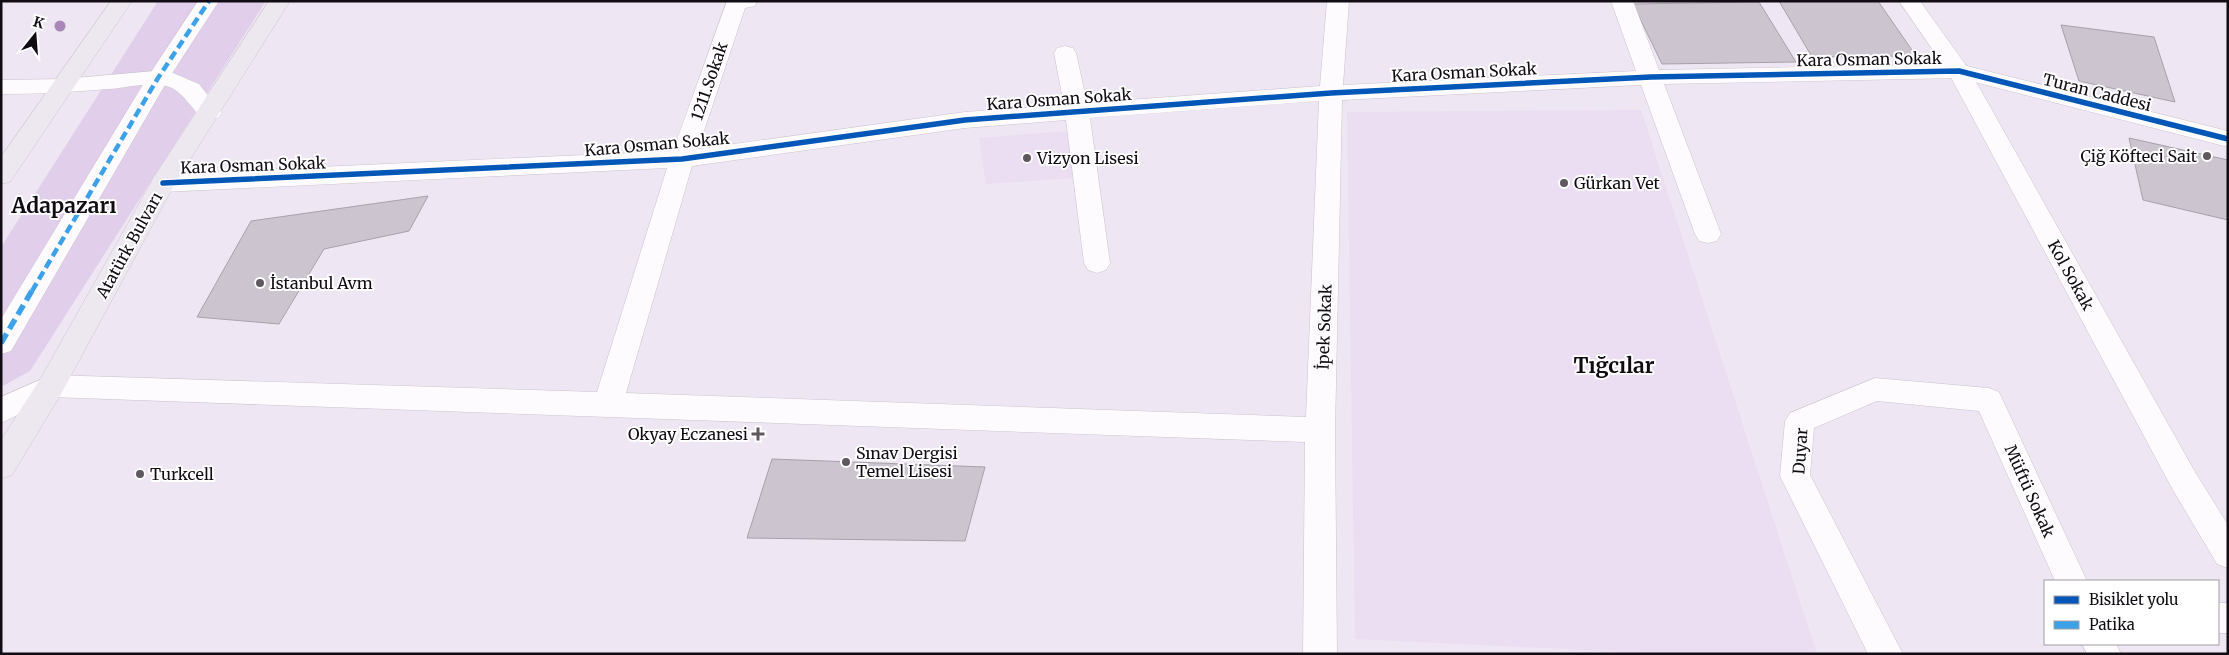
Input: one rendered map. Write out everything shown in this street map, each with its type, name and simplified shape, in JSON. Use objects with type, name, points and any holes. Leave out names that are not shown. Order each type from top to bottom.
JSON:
[{"type":"main road","points":[[1,176],[122,1]]},
{"type":"main road","name":"Atatürk Bulvarı","points":[[1,466],[51,386],[164,183],[280,1]]},
{"type":"street","points":[[1,344],[158,78],[209,1]]},
{"type":"street","name":"İpek Sokak","points":[[1320,654],[1320,430],[1331,93],[1338,1]]},
{"type":"street","points":[[1622,1],[1708,234]]},
{"type":"street","name":"Kol Sokak","points":[[1909,1],[1959,71],[2184,481],[2228,554]]},
{"type":"street","name":"1211.Sokak","points":[[608,404],[682,159],[742,2]]},
{"type":"street","points":[[1065,53],[1077,111],[1097,263]]},
{"type":"street","name":"Kara Osman Sokak","points":[[164,183],[682,159],[965,120],[1331,93],[1651,77],[1959,71]]},
{"type":"street","name":"Turan Caddesi","points":[[1959,71],[2228,139]]},
{"type":"street","points":[[1,87],[63,86],[166,77],[191,89],[210,113]]},
{"type":"street","points":[[1,411],[51,386],[1320,430]]},
{"type":"street","name":"Duyar","points":[[1886,654],[1795,476],[1800,422],[1875,389],[1989,400]]},
{"type":"street","name":"Müftü Sokak","points":[[1989,400],[2071,580]]},
{"type":"shaded area","points":[[158,1],[266,1],[30,371],[1,387],[1,247]]},
{"type":"shaded area","points":[[1641,110],[1817,654],[1669,654],[1355,639],[1347,112]]},
{"type":"shaded area","name":"Vizyon Lisesi","points":[[1069,131],[1075,178],[986,184],[979,138]]},
{"type":"building","points":[[1779,1],[1878,1],[1916,56],[1812,57]]},
{"type":"building","points":[[1759,2],[1796,62],[1662,64],[1633,4]]},
{"type":"building","points":[[2061,25],[2154,37],[2175,102],[2079,81]]},
{"type":"building","points":[[2129,138],[2228,160],[2228,220],[2143,200]]},
{"type":"building","name":"İstanbul Avm","points":[[428,196],[409,231],[324,249],[279,324],[197,317],[251,221]]},
{"type":"building","points":[[772,459],[985,467],[965,541],[747,538]]},
{"type":"marked path","points":[[1,343],[158,78],[209,1]]},
{"type":"cycle path","points":[[163,183],[682,159],[965,120],[1331,93],[1651,77],[1959,71],[2228,139]]},
{"type":"place","name":"Çiğ Köfteci Sait","points":[[2207,156]]},
{"type":"place","name":"Vizyon Lisesi","points":[[1027,158]]},
{"type":"place","name":"Gürkan Vet","points":[[1564,183]]},
{"type":"place","name":"İstanbul Avm","points":[[260,283]]},
{"type":"place","name":"Okyay Eczanesi","points":[[758,434]]},
{"type":"place","name":"Sınav Dergisi Temel Lisesi","points":[[846,462]]},
{"type":"place","name":"Turkcell","points":[[140,474]]},
{"type":"district","name":"Adapazarı","points":[[64,206]]},
{"type":"district","name":"Tığcılar","points":[[1614,366]]}]
